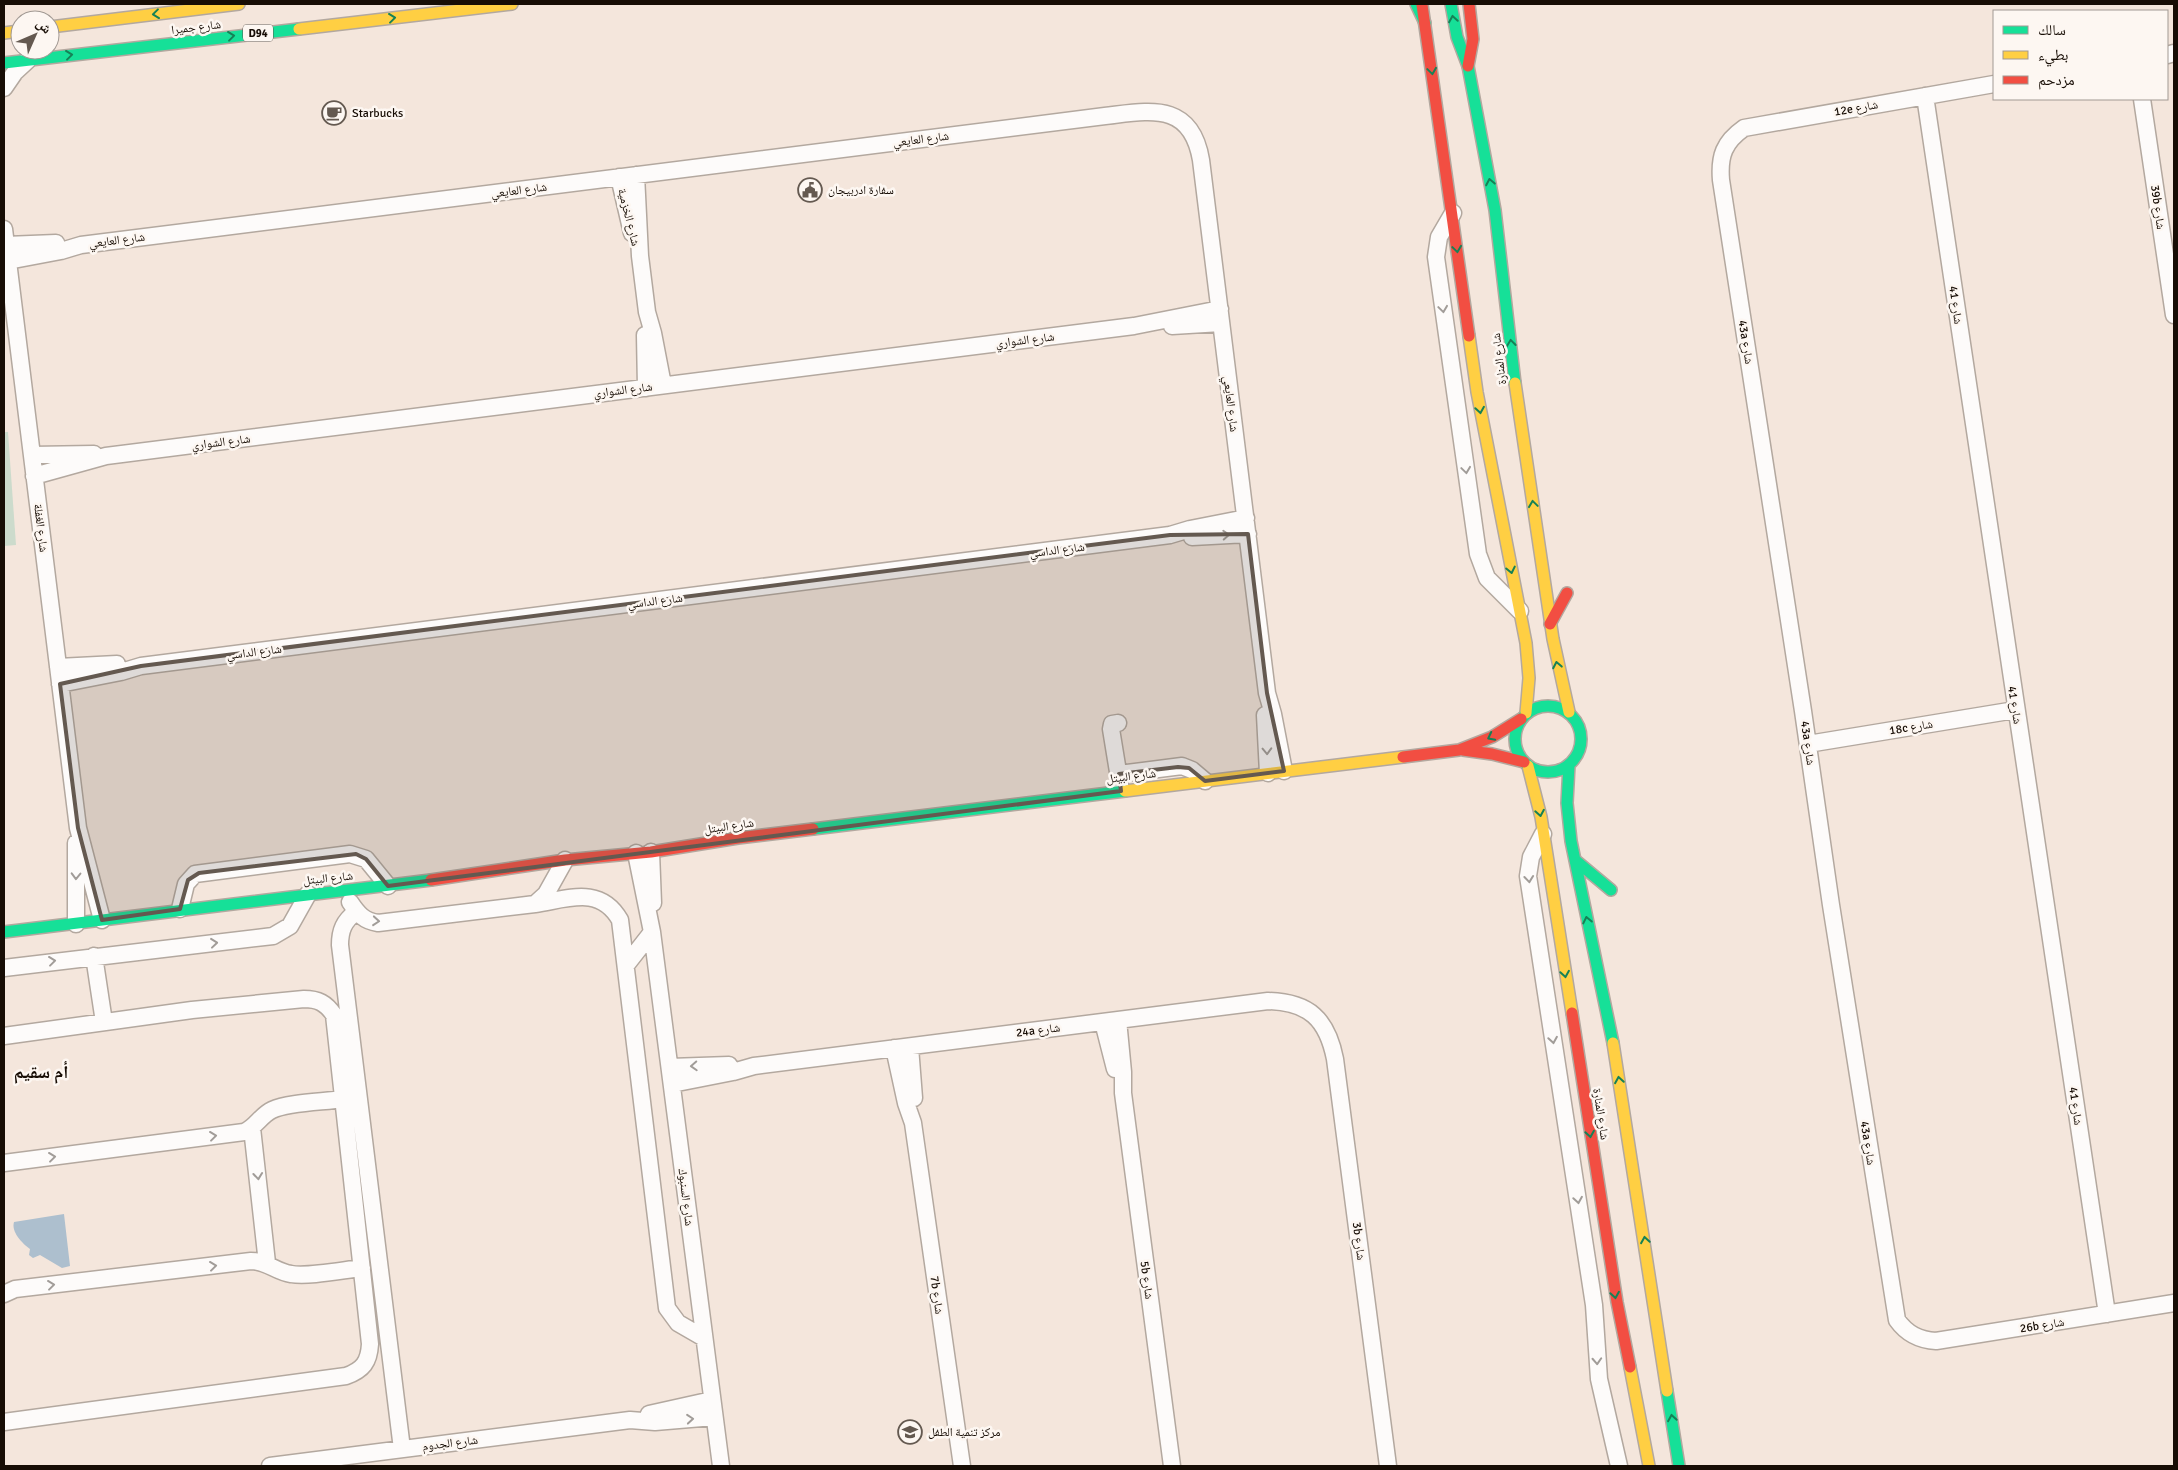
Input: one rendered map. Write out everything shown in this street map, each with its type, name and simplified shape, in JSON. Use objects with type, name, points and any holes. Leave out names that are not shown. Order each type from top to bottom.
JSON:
[{"type":"main road","name":"شارع جميرا","points":[[60,26],[239,4]]},
{"type":"main road","name":"شارع جميرا","points":[[60,56],[512,4]]},
{"type":"main road","points":[[1416,4],[1425,23]]},
{"type":"main road","points":[[1422,4],[1481,421],[1520,611],[1528,660],[1524,716],[1515,734],[1515,745],[1526,764],[1538,771],[1560,771],[1576,758],[1582,738],[1576,720],[1569,712],[1547,705],[1536,708],[1524,716]]},
{"type":"main road","name":"شارع المنارة","points":[[1451,4],[1457,37],[1468,66],[1495,210],[1518,407],[1550,624],[1569,712]]},
{"type":"main road","points":[[1468,66],[1473,39],[1469,4]]},
{"type":"main road","name":"شارع جميرا","points":[[4,63],[28,60]]},
{"type":"main road","points":[[1550,624],[1567,593]]},
{"type":"main road","name":"شارع البيتل","points":[[1459,750],[1492,737],[1524,716]]},
{"type":"main road","name":"شارع البيتل","points":[[4,932],[180,909],[388,886],[565,860],[643,852],[738,838],[1459,750],[1492,754],[1526,764]]},
{"type":"main road","name":"شارع المنارة","points":[[1526,764],[1538,800],[1617,1302],[1649,1466]]},
{"type":"main road","name":"شارع المنارة","points":[[1569,765],[1567,803],[1575,860],[1615,1055],[1679,1466]]},
{"type":"main road","points":[[1575,860],[1611,890]]},
{"type":"street","points":[[4,88],[15,72],[28,60]]},
{"type":"street","name":"12e شارع","points":[[1724,146],[1733,135],[1750,126],[1993,84]]},
{"type":"street","name":"شارع 41","points":[[1925,96],[2015,710],[2045,896],[2107,1314]]},
{"type":"street","name":"39b شارع","points":[[2142,100],[2174,316]]},
{"type":"street","name":"شارع العايعي","points":[[7,253],[61,251],[81,245],[1140,112],[1162,111],[1174,116],[1191,131],[1200,150],[1267,693],[1284,771]]},
{"type":"street","name":"43a شارع","points":[[1724,146],[1720,162],[1721,180],[1831,905],[1895,1310],[1897,1320],[1911,1334]]},
{"type":"street","name":"شارع الخزمية","points":[[628,176],[633,238],[640,256],[647,312],[663,385]]},
{"type":"street","points":[[1453,213],[1439,236],[1436,257],[1478,554],[1488,578],[1520,611]]},
{"type":"street","name":"شارع الغفلة","points":[[4,229],[78,828],[102,920]]},
{"type":"street","name":"شارع الخزمية","points":[[646,388],[645,334],[647,312]]},
{"type":"street","name":"شارع الشواري","points":[[34,476],[106,456],[1140,325],[1161,319],[1221,316]]},
{"type":"street","name":"شارع الشواري","points":[[32,455],[85,454],[106,456]]},
{"type":"street","name":"شارع الداسي","points":[[59,675],[121,672],[141,666],[1170,535],[1190,529],[1247,526]]},
{"type":"street","name":"شارع العايعي","points":[[1267,693],[1265,707],[1268,773]]},
{"type":"street","name":"18c شارع","points":[[1808,744],[2015,710]]},
{"type":"street","points":[[1118,723],[1112,724],[1111,729],[1121,791]]},
{"type":"street","points":[[1118,774],[1182,766],[1192,770],[1205,781]]},
{"type":"street","name":"شارع الغفلة","points":[[76,924],[78,828]]},
{"type":"street","points":[[1543,834],[1531,857],[1528,876],[1594,1305],[1599,1379],[1619,1466]]},
{"type":"street","name":"شارع السنبوك","points":[[643,852],[653,907],[652,930],[721,1466]]},
{"type":"street","points":[[180,909],[186,884],[195,874],[350,854],[366,859],[388,886]]},
{"type":"street","points":[[535,904],[546,894],[565,860]]},
{"type":"street","points":[[342,890],[356,912],[366,920],[378,923],[535,904],[583,896],[601,900],[609,905],[620,920],[627,964],[667,1308],[678,1323],[704,1338]]},
{"type":"street","points":[[4,968],[272,936],[290,926],[308,894]]},
{"type":"street","points":[[356,912],[345,922],[340,945],[402,1449]]},
{"type":"street","points":[[627,964],[652,930]]},
{"type":"street","points":[[94,956],[104,1022]]},
{"type":"street","points":[[4,1036],[192,1010],[313,999],[329,1008],[334,1015],[370,1344],[369,1355],[365,1365],[356,1373],[346,1376],[4,1422]]},
{"type":"street","name":"24a شارع","points":[[671,1075],[733,1072],[754,1066],[1268,1001],[1295,1004],[1319,1019]]},
{"type":"street","name":"3b شارع","points":[[1319,1019],[1332,1044],[1335,1059],[1388,1466]]},
{"type":"street","name":"5b شارع","points":[[1111,1021],[1123,1072],[1123,1093],[1172,1466]]},
{"type":"street","name":"7b شارع","points":[[902,1047],[914,1102],[913,1123],[962,1466]]},
{"type":"street","points":[[4,1163],[244,1132],[252,1128],[267,1113],[279,1107],[343,1099]]},
{"type":"street","points":[[252,1128],[267,1263]]},
{"type":"street","points":[[4,1294],[15,1290],[241,1262],[257,1261],[267,1263],[282,1272],[294,1275],[362,1268]]},
{"type":"street","name":"26b شارع","points":[[1911,1334],[1927,1340],[1944,1340],[2174,1304]]},
{"type":"street","name":"شارع الجدوم","points":[[270,1466],[325,1463],[402,1449],[630,1420],[712,1400]]},
{"type":"street","name":"شارع الجدوم","points":[[630,1420],[656,1422],[714,1417]]},
{"type":"highlighted area","points":[[1248,534],[1267,693],[1284,771],[1205,781],[1189,768],[1178,767],[1119,774],[1121,791],[388,886],[366,859],[356,854],[199,873],[188,880],[180,909],[102,920],[78,828],[60,684],[141,666],[1170,535]]},
{"type":"green space","points":[[4,432],[8,432],[16,545],[4,546]]},
{"type":"water","points":[[64,1214],[70,1266],[62,1268],[40,1255],[33,1258],[29,1255],[30,1249],[18,1237],[13,1226],[14,1222]]},
{"type":"traffic: fast","points":[[1416,4],[1425,23]]},
{"type":"traffic: fast","points":[[1451,4],[1457,37],[1468,66],[1495,210],[1515,383]]},
{"type":"traffic: fast","points":[[4,63],[299,29]]},
{"type":"traffic: fast","points":[[1541,706],[1555,706],[1567,711],[1576,720],[1581,732],[1581,739],[1579,752],[1572,763],[1555,772],[1541,772],[1529,767],[1520,758],[1515,746],[1515,732],[1520,720],[1529,711],[1541,706]]},
{"type":"traffic: fast","points":[[1569,765],[1567,803],[1571,841],[1613,1043]]},
{"type":"traffic: fast","points":[[813,829],[1125,791]]},
{"type":"traffic: fast","points":[[1575,860],[1611,890]]},
{"type":"traffic: fast","points":[[4,932],[431,880]]},
{"type":"traffic: fast","points":[[1667,1391],[1679,1466]]},
{"type":"traffic: slow","points":[[60,26],[239,4]]},
{"type":"traffic: slow","points":[[299,29],[512,4]]},
{"type":"traffic: slow","points":[[4,33],[10,32]]},
{"type":"traffic: slow","points":[[1469,336],[1477,392],[1526,643],[1529,678],[1526,713]]},
{"type":"traffic: slow","points":[[1515,383],[1553,639],[1569,712]]},
{"type":"traffic: slow","points":[[1125,791],[1403,757]]},
{"type":"traffic: slow","points":[[1528,766],[1541,817],[1572,1013]]},
{"type":"traffic: slow","points":[[1613,1043],[1667,1391]]},
{"type":"traffic: slow","points":[[1630,1367],[1649,1466]]},
{"type":"traffic: jam","points":[[1468,66],[1473,39],[1469,4]]},
{"type":"traffic: jam","points":[[1422,5],[1469,336]]},
{"type":"traffic: jam","points":[[1550,624],[1567,593]]},
{"type":"traffic: jam","points":[[1403,757],[1459,750],[1492,737],[1521,719]]},
{"type":"traffic: jam","points":[[1463,750],[1492,754],[1524,762]]},
{"type":"traffic: jam","points":[[431,880],[565,860],[651,852],[738,838],[813,829]]},
{"type":"traffic: jam","points":[[1572,1013],[1617,1302],[1630,1367]]},
{"type":"place","name":"Starbucks","points":[[334,113]]},
{"type":"place","name":"سفارة ادربيجان","points":[[810,190]]},
{"type":"place","name":"مركز تنمية الطفل","points":[[910,1432]]},
{"type":"district","name":"أم سقيم","points":[[41,1072]]}]
